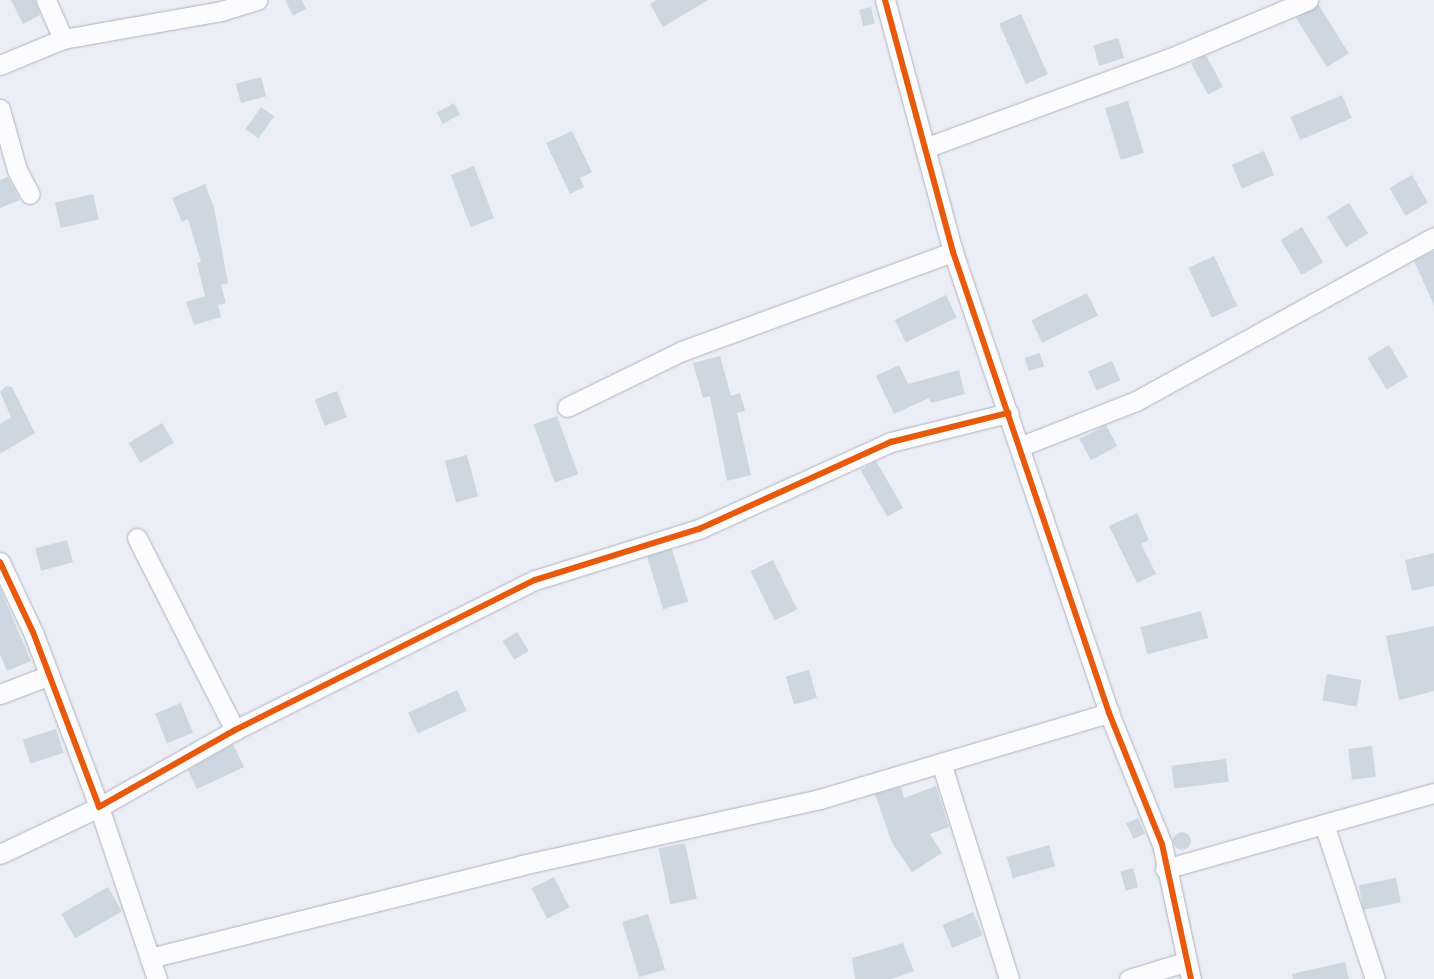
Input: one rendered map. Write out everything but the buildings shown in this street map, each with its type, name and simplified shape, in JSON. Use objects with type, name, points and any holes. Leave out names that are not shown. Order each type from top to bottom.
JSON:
[{"type":"street","points":[[46,0],[63,39]]},
{"type":"street","points":[[0,65],[63,39],[221,11],[257,0]]},
{"type":"street","points":[[885,0],[953,252],[1109,713],[1162,844],[1165,870],[1188,971],[1129,979]]},
{"type":"street","points":[[925,148],[1170,58],[1308,0]]},
{"type":"street","points":[[0,109],[17,170],[30,194]]},
{"type":"street","points":[[1019,447],[1136,401],[1434,237]]},
{"type":"street","points":[[567,407],[682,351],[953,252]]},
{"type":"street","points":[[0,854],[99,807],[235,730],[535,580],[699,529],[891,442],[1008,413]]},
{"type":"street","points":[[137,538],[235,730]]},
{"type":"street","points":[[0,562],[50,675],[99,807],[157,979]]},
{"type":"street","points":[[0,694],[50,675]]},
{"type":"street","points":[[150,958],[522,864],[820,799],[1109,713]]},
{"type":"street","points":[[942,763],[1009,979]]},
{"type":"street","points":[[1165,870],[1434,793]]},
{"type":"street","points":[[1324,824],[1375,979]]},
{"type":"cycle path","points":[[885,0],[953,252],[1109,713],[1162,844],[1191,979]]},
{"type":"cycle path","points":[[0,562],[33,632],[99,807],[235,730],[535,580],[699,529],[891,442],[1008,413]]}]
